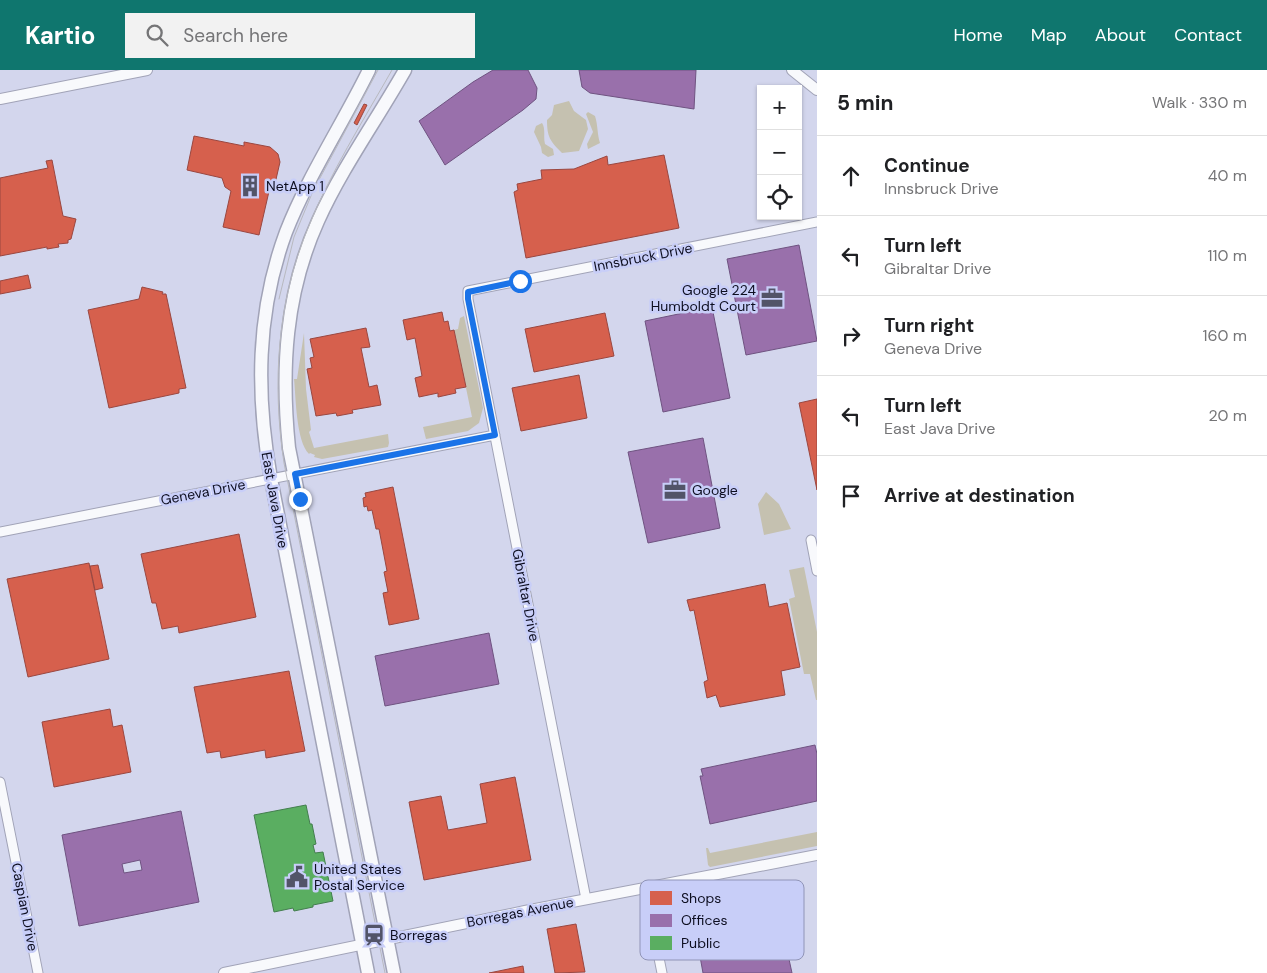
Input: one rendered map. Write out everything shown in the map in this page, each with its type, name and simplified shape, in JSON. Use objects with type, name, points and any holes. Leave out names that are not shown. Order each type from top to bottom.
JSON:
[{"type":"main road","name":"East Java Drive","points":[[394,973],[289,448],[284,376],[289,322],[304,259],[317,222],[335,186],[404,70]]},
{"type":"main road","name":"East Java Drive","points":[[366,73],[310,181],[287,231],[272,275],[264,321],[261,408],[271,479],[368,973]]},
{"type":"street","points":[[0,99],[147,70]]},
{"type":"street","points":[[792,70],[817,90]]},
{"type":"street","name":"Innsbruck Drive","points":[[468,292],[817,222]]},
{"type":"street","name":"Gibraltar Drive","points":[[468,292],[586,899]]},
{"type":"street","name":"Geneva Drive","points":[[0,532],[495,435]]},
{"type":"street","points":[[811,540],[817,571]]},
{"type":"street","name":"Caspian Drive","points":[[0,782],[38,973]]},
{"type":"street","name":"Borregas Avenue","points":[[687,880],[817,855]]},
{"type":"street","name":"Borregas Avenue","points":[[224,973],[640,889]]},
{"type":"street","points":[[659,960],[662,973]]},
{"type":"shaded area","points":[[569,101],[574,111],[586,120],[588,129],[579,151],[562,153],[550,138],[547,120],[552,115],[554,105]]},
{"type":"shaded area","points":[[588,112],[595,116],[600,143],[588,149],[587,144],[593,132],[586,114]]},
{"type":"shaded area","points":[[542,123],[545,144],[553,149],[554,155],[548,157],[542,153],[534,132],[536,126]]},
{"type":"shaded area","points":[[464,316],[483,408],[479,423],[468,431],[426,439],[423,427],[472,417],[454,330],[458,329],[460,318]]},
{"type":"shaded area","points":[[304,333],[306,389],[311,430],[309,432],[314,448],[388,434],[388,447],[322,459],[309,454],[301,439],[299,430],[294,379],[297,379]]},
{"type":"shaded area","points":[[766,492],[779,504],[791,529],[764,535],[758,504]]},
{"type":"shaded area","points":[[804,567],[817,632],[817,700],[810,674],[804,674],[789,599],[795,597],[789,570]]},
{"type":"shaded area","points":[[817,832],[817,846],[710,867],[708,865],[706,848],[708,848],[710,853]]},
{"type":"building: Shops","points":[[364,104],[367,105],[357,125],[354,123]]},
{"type":"building: Shops","name":"NetApp 1","points":[[194,136],[244,146],[244,142],[270,147],[278,154],[280,162],[274,188],[270,187],[259,235],[223,227],[231,191],[225,187],[222,178],[187,170]]},
{"type":"building: Shops","points":[[664,155],[679,228],[526,258],[514,192],[518,190],[517,184],[542,179],[541,170],[574,169],[607,156],[608,165]]},
{"type":"building: Shops","points":[[52,160],[63,216],[76,219],[71,239],[68,240],[68,243],[58,244],[59,247],[47,249],[47,247],[0,256],[0,178],[48,168],[46,161]]},
{"type":"building: Shops","points":[[28,275],[31,288],[0,294],[0,281]]},
{"type":"building: Shops","points":[[142,287],[166,294],[186,388],[179,389],[179,393],[109,408],[88,310],[139,299]]},
{"type":"building: Shops","points":[[442,312],[444,322],[448,321],[450,331],[454,330],[466,387],[455,389],[456,393],[438,397],[438,393],[419,397],[415,378],[422,376],[415,338],[407,340],[403,320]]},
{"type":"building: Shops","points":[[605,313],[614,356],[534,372],[525,329]]},
{"type":"building: Shops","points":[[366,328],[370,347],[361,348],[369,387],[377,385],[381,405],[352,410],[353,413],[337,416],[336,413],[316,416],[307,369],[312,368],[310,358],[314,357],[310,339]]},
{"type":"building: Shops","points":[[579,375],[587,418],[521,431],[512,388]]},
{"type":"building: Shops","points":[[817,399],[817,490],[799,403]]},
{"type":"building: Shops","points":[[393,487],[419,619],[389,625],[383,593],[388,592],[384,572],[387,571],[379,529],[376,529],[372,510],[368,511],[367,506],[364,507],[363,498],[366,497],[365,493]]},
{"type":"building: Shops","points":[[239,534],[256,617],[179,633],[178,626],[162,629],[156,603],[152,603],[141,554]]},
{"type":"building: Shops","points":[[89,563],[109,659],[28,677],[7,579]]},
{"type":"building: Shops","points":[[98,565],[103,588],[95,590],[90,566]]},
{"type":"building: Shops","points":[[765,584],[769,607],[787,603],[800,667],[781,671],[785,695],[720,707],[716,695],[707,698],[704,682],[708,680],[694,610],[690,611],[687,600]]},
{"type":"building: Shops","points":[[289,671],[305,751],[266,758],[265,750],[221,758],[220,751],[207,753],[194,687]]},
{"type":"building: Shops","points":[[110,709],[113,727],[122,725],[131,772],[54,787],[42,722]]},
{"type":"building: Shops","points":[[515,777],[531,860],[424,880],[409,802],[441,796],[448,830],[487,823],[480,784]]},
{"type":"building: Shops","points":[[576,924],[585,972],[555,973],[547,929]]},
{"type":"building: Shops","points":[[523,966],[524,973],[489,973]]},
{"type":"building: Offices","points":[[493,70],[528,70],[537,88],[536,99],[445,165],[419,121]]},
{"type":"building: Offices","points":[[579,70],[696,70],[694,109],[590,93],[582,87]]},
{"type":"building: Offices","name":"Google 224 Humboldt Court","points":[[799,245],[817,341],[746,355],[727,259]]},
{"type":"building: Offices","points":[[712,307],[730,398],[663,412],[645,321]]},
{"type":"building: Offices","name":"Google","points":[[703,438],[720,528],[648,543],[628,452]]},
{"type":"building: Offices","points":[[489,633],[499,684],[385,706],[375,656]]},
{"type":"building: Offices","points":[[815,745],[817,754],[817,801],[710,824],[700,776],[703,776],[701,769]]},
{"type":"building: Offices","points":[[181,811],[199,902],[79,926],[62,835]],"holes":[[[140,860],[142,870],[124,873],[122,864]]]},
{"type":"building: Offices","points":[[701,960],[789,960],[792,973],[703,973]]},
{"type":"building: Public","name":"United States Postal Service","points":[[306,805],[316,844],[313,845],[315,853],[323,852],[333,901],[294,911],[293,908],[274,912],[254,815]]},
{"type":"tram line","points":[[279,299],[294,237],[313,191],[378,70]]},
{"type":"tram line","points":[[385,973],[284,463],[280,433],[278,373],[280,344],[289,285],[308,228],[337,167],[392,70]]},
{"type":"place","name":"NetApp 1","points":[[250,186]]},
{"type":"place","name":"Google 224 Humboldt Court","points":[[772,298]]},
{"type":"place","name":"Google","points":[[675,490]]},
{"type":"place","name":"United States Postal Service","points":[[297,877]]},
{"type":"place","name":"Borregas","points":[[374,935]]},
{"type":"route","points":[[300,499],[295,474],[495,435],[468,292],[520,281]]}]
